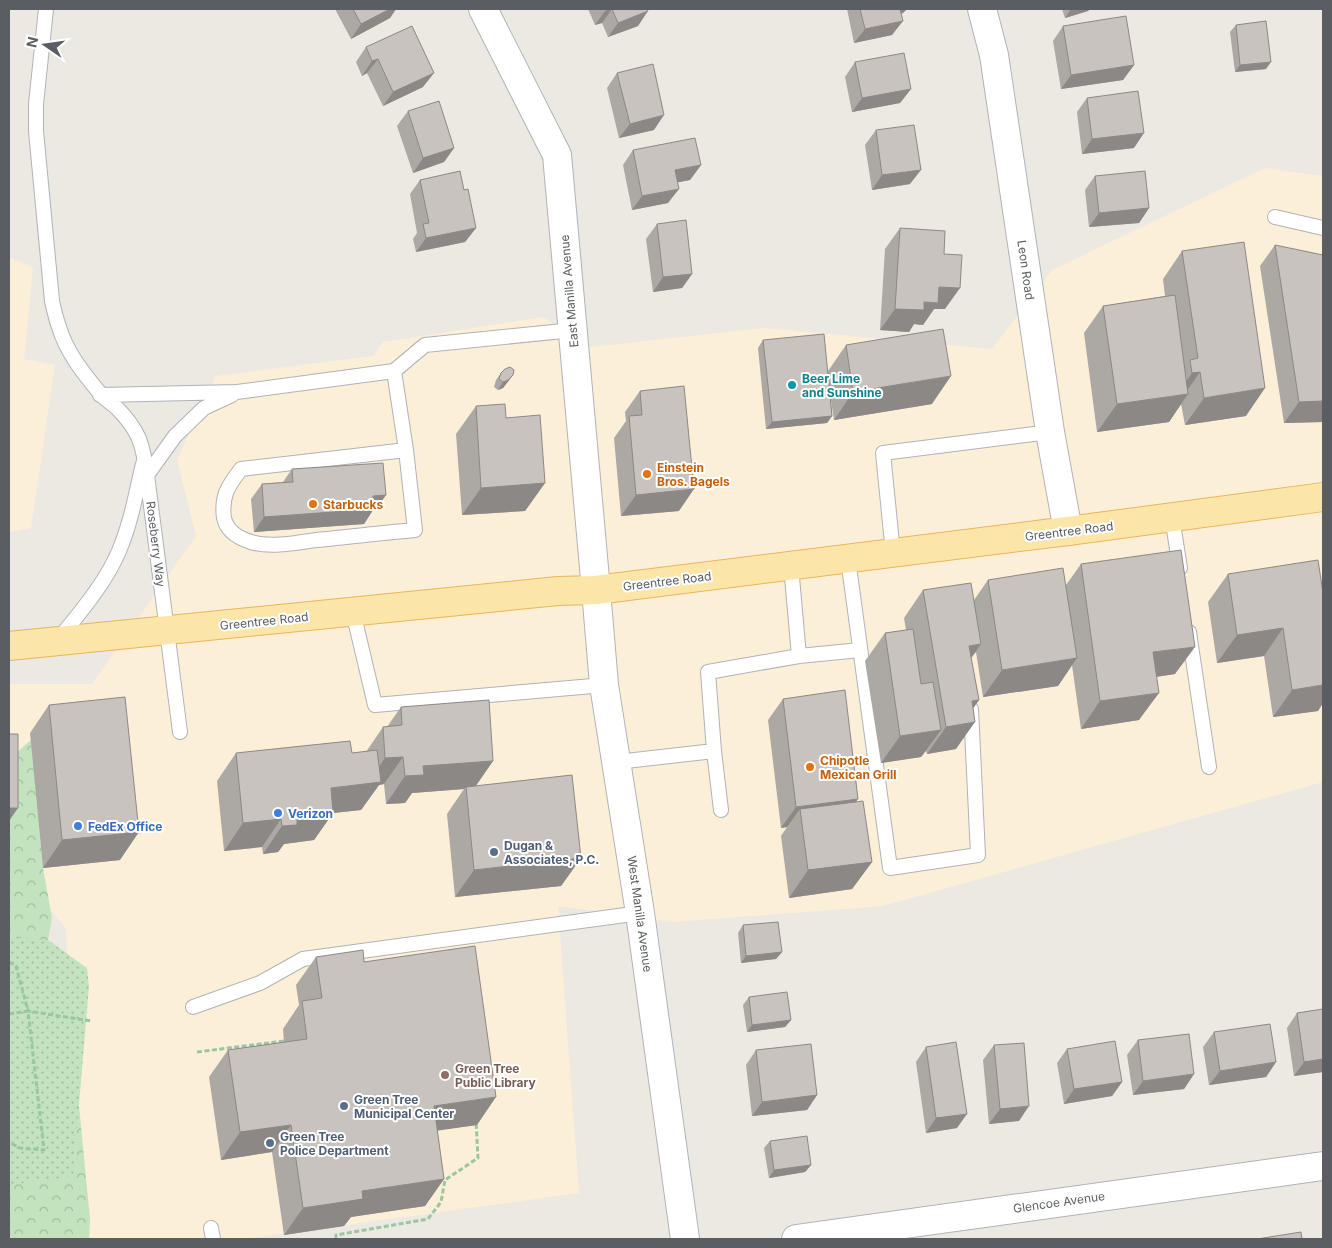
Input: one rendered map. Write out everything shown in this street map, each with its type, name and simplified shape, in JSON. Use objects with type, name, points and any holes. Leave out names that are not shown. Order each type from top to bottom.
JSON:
[{"type":"main road","name":"Greentree Road","points":[[9,646],[558,591],[596,590],[1323,497]]},
{"type":"street","name":"East Manilla Avenue","points":[[483,9],[557,155],[596,590]]},
{"type":"street","name":"Leon Road","points":[[982,9],[994,55],[1050,432],[1068,531]]},
{"type":"street","name":"West Manilla Avenue","points":[[596,590],[604,685],[640,913],[684,1239]]},
{"type":"street","name":"Glencoe Avenue","points":[[796,1239],[1323,1166]]},
{"type":"lane","name":"Roseberry Way","points":[[46,9],[36,104],[36,131],[52,301],[59,328],[78,365],[100,395],[116,408],[131,425],[141,441],[145,456],[180,732]]},
{"type":"lane","points":[[1275,217],[1323,228]]},
{"type":"lane","points":[[100,395],[237,392],[394,371],[426,345],[573,330]]},
{"type":"lane","points":[[394,371],[406,450],[414,530],[285,544],[268,544],[252,543],[241,538],[230,531],[225,522],[223,498],[241,470],[406,450]]},
{"type":"lane","points":[[147,475],[175,436],[204,408],[237,392]]},
{"type":"lane","points":[[893,553],[883,454],[1050,432]]},
{"type":"lane","points":[[56,642],[94,594],[119,552],[132,512],[145,456]]},
{"type":"lane","points":[[1172,517],[1182,583]]},
{"type":"lane","points":[[848,559],[890,868],[978,855],[970,699]]},
{"type":"lane","points":[[791,566],[799,656]]},
{"type":"lane","points":[[354,612],[375,705],[604,685]]},
{"type":"lane","points":[[1188,622],[1209,767]]},
{"type":"lane","points":[[721,810],[708,672],[799,656],[860,650]]},
{"type":"lane","points":[[617,762],[714,751]]},
{"type":"lane","points":[[193,1007],[260,983],[303,959],[640,913]]},
{"type":"path","points":[[9,962],[16,966],[28,1011],[44,1150],[20,1148],[9,1142]]},
{"type":"path","points":[[9,1014],[28,1011],[91,1021]]},
{"type":"path","points":[[197,1052],[284,1041]]},
{"type":"path","points":[[336,1239],[336,1235],[428,1219],[441,1202],[445,1180],[478,1158],[476,1115]]},
{"type":"shaded area","points":[[1265,168],[1323,176],[1323,782],[883,906],[673,922],[558,906],[579,1193],[243,1239],[86,1239],[66,929],[9,859],[9,684],[92,684],[196,536],[177,460],[216,376],[373,356],[383,342],[543,317],[591,347],[764,328],[992,349],[1052,270]]},
{"type":"shaded area","points":[[9,257],[33,268],[24,359],[55,365],[31,528],[9,532]]},
{"type":"green space","points":[[31,740],[43,868],[52,918],[48,940],[9,987],[9,759]]},
{"type":"green space","points":[[9,937],[48,940],[87,968],[89,986],[73,1176],[9,1185]]},
{"type":"green space","points":[[73,1044],[90,1219],[89,1239],[9,1239],[9,1163]]},
{"type":"building","points":[[353,9],[390,9],[361,24]]},
{"type":"building","points":[[612,9],[647,9],[648,11],[618,23]]},
{"type":"building","points":[[860,9],[900,9],[903,21],[865,29]]},
{"type":"building","points":[[1126,16],[1134,65],[1071,75],[1063,26]]},
{"type":"building","points":[[1266,21],[1271,62],[1240,65],[1236,25]]},
{"type":"building","points":[[412,26],[434,73],[393,92],[378,59],[372,61],[366,47]]},
{"type":"building","points":[[904,53],[911,89],[862,98],[855,62]]},
{"type":"building","points":[[653,64],[664,115],[630,124],[617,73]]},
{"type":"building","points":[[1138,91],[1144,133],[1092,139],[1087,98]]},
{"type":"building","points":[[439,101],[454,148],[423,158],[408,111]]},
{"type":"building","points":[[914,125],[921,170],[882,175],[876,130]]},
{"type":"building","points":[[695,138],[701,165],[675,170],[679,189],[642,196],[633,150]]},
{"type":"building","points":[[460,171],[464,190],[468,189],[476,228],[426,238],[423,224],[429,223],[420,180]]},
{"type":"building","points":[[1145,171],[1149,208],[1099,213],[1095,176]]},
{"type":"building","points":[[686,220],[692,274],[663,277],[657,224]]},
{"type":"building","points":[[900,228],[945,231],[944,254],[962,255],[960,288],[939,287],[938,303],[924,302],[924,310],[895,309]]},
{"type":"building","points":[[1244,242],[1265,388],[1204,398],[1200,372],[1192,373],[1190,360],[1198,358],[1182,251]]},
{"type":"building","points":[[1275,245],[1323,255],[1323,401],[1299,402]]},
{"type":"building","points":[[1175,295],[1188,394],[1117,404],[1103,306]]},
{"type":"building","points":[[943,329],[951,376],[853,392],[846,345]]},
{"type":"building","name":"Beer Lime and Sunshine","points":[[824,334],[832,416],[772,422],[763,340]]},
{"type":"building","points":[[510,367],[514,370],[513,375],[503,382],[499,379],[501,373]]},
{"type":"building","points":[[684,386],[694,489],[636,495],[629,416],[642,415],[640,391]]},
{"type":"building","points":[[505,404],[506,418],[540,415],[545,483],[481,488],[476,406]]},
{"type":"building","name":"Starbucks","points":[[383,463],[386,495],[373,496],[374,509],[264,517],[262,484],[293,482],[292,469]]},
{"type":"building","points":[[1181,550],[1195,647],[1153,652],[1159,693],[1100,701],[1081,564]]},
{"type":"building","points":[[1318,560],[1323,593],[1323,685],[1292,690],[1283,628],[1237,635],[1228,574]]},
{"type":"building","points":[[1063,568],[1077,658],[1002,670],[988,580]]},
{"type":"building","points":[[971,583],[981,644],[969,646],[979,700],[972,701],[975,722],[946,727],[923,590]]},
{"type":"building","points":[[913,629],[921,684],[933,682],[941,730],[900,736],[885,633]]},
{"type":"building","points":[[845,690],[858,799],[796,807],[783,699]]},
{"type":"building","points":[[125,697],[139,832],[62,840],[49,705]]},
{"type":"building","points":[[489,700],[493,761],[423,766],[424,775],[405,776],[403,757],[385,758],[383,727],[402,725],[401,707]]},
{"type":"building","points":[[9,734],[18,734],[18,808],[9,808]]},
{"type":"building","points":[[350,741],[352,753],[377,750],[381,782],[331,788],[333,813],[297,817],[297,825],[282,826],[281,819],[243,823],[236,753]]},
{"type":"building","points":[[572,775],[581,858],[474,870],[466,787]]},
{"type":"building","points":[[863,801],[872,862],[808,870],[800,809]]},
{"type":"building","points":[[778,922],[782,952],[746,956],[743,925]]},
{"type":"building","name":"Green Tree Municipal Center","points":[[475,946],[496,1097],[434,1106],[444,1179],[362,1191],[363,1199],[303,1208],[291,1125],[240,1132],[228,1050],[307,1039],[302,1001],[322,998],[316,957],[363,950],[364,962]]},
{"type":"building","points":[[787,992],[791,1020],[752,1025],[749,997]]},
{"type":"building","points":[[1323,1009],[1323,1059],[1304,1062],[1297,1013]]},
{"type":"building","points":[[1270,1024],[1276,1062],[1220,1071],[1214,1032]]},
{"type":"building","points":[[1189,1034],[1194,1074],[1143,1081],[1138,1040]]},
{"type":"building","points":[[1115,1041],[1122,1082],[1074,1089],[1067,1049]]},
{"type":"building","points":[[956,1042],[967,1114],[936,1118],[926,1047]]},
{"type":"building","points":[[1024,1043],[1029,1106],[1000,1109],[994,1045]]},
{"type":"building","points":[[811,1044],[817,1095],[762,1102],[756,1050]]},
{"type":"building","points":[[807,1136],[811,1165],[774,1170],[770,1141]]},
{"type":"building","points":[[1301,1232],[1302,1239],[1257,1239]]},
{"type":"place","name":"Beer Lime and Sunshine","points":[[792,385]]},
{"type":"place","name":"Einstein Bros. Bagels","points":[[647,474]]},
{"type":"place","name":"Starbucks","points":[[313,504]]},
{"type":"place","name":"Chipotle Mexican Grill","points":[[810,767]]},
{"type":"place","name":"Verizon","points":[[278,813]]},
{"type":"place","name":"FedEx Office","points":[[78,826]]},
{"type":"place","name":"Dugan & Associates, P.C.","points":[[494,852]]},
{"type":"place","name":"Green Tree Public Library","points":[[445,1075]]},
{"type":"place","name":"Green Tree Municipal Center","points":[[344,1106]]},
{"type":"place","name":"Green Tree Police Department","points":[[270,1143]]}]
